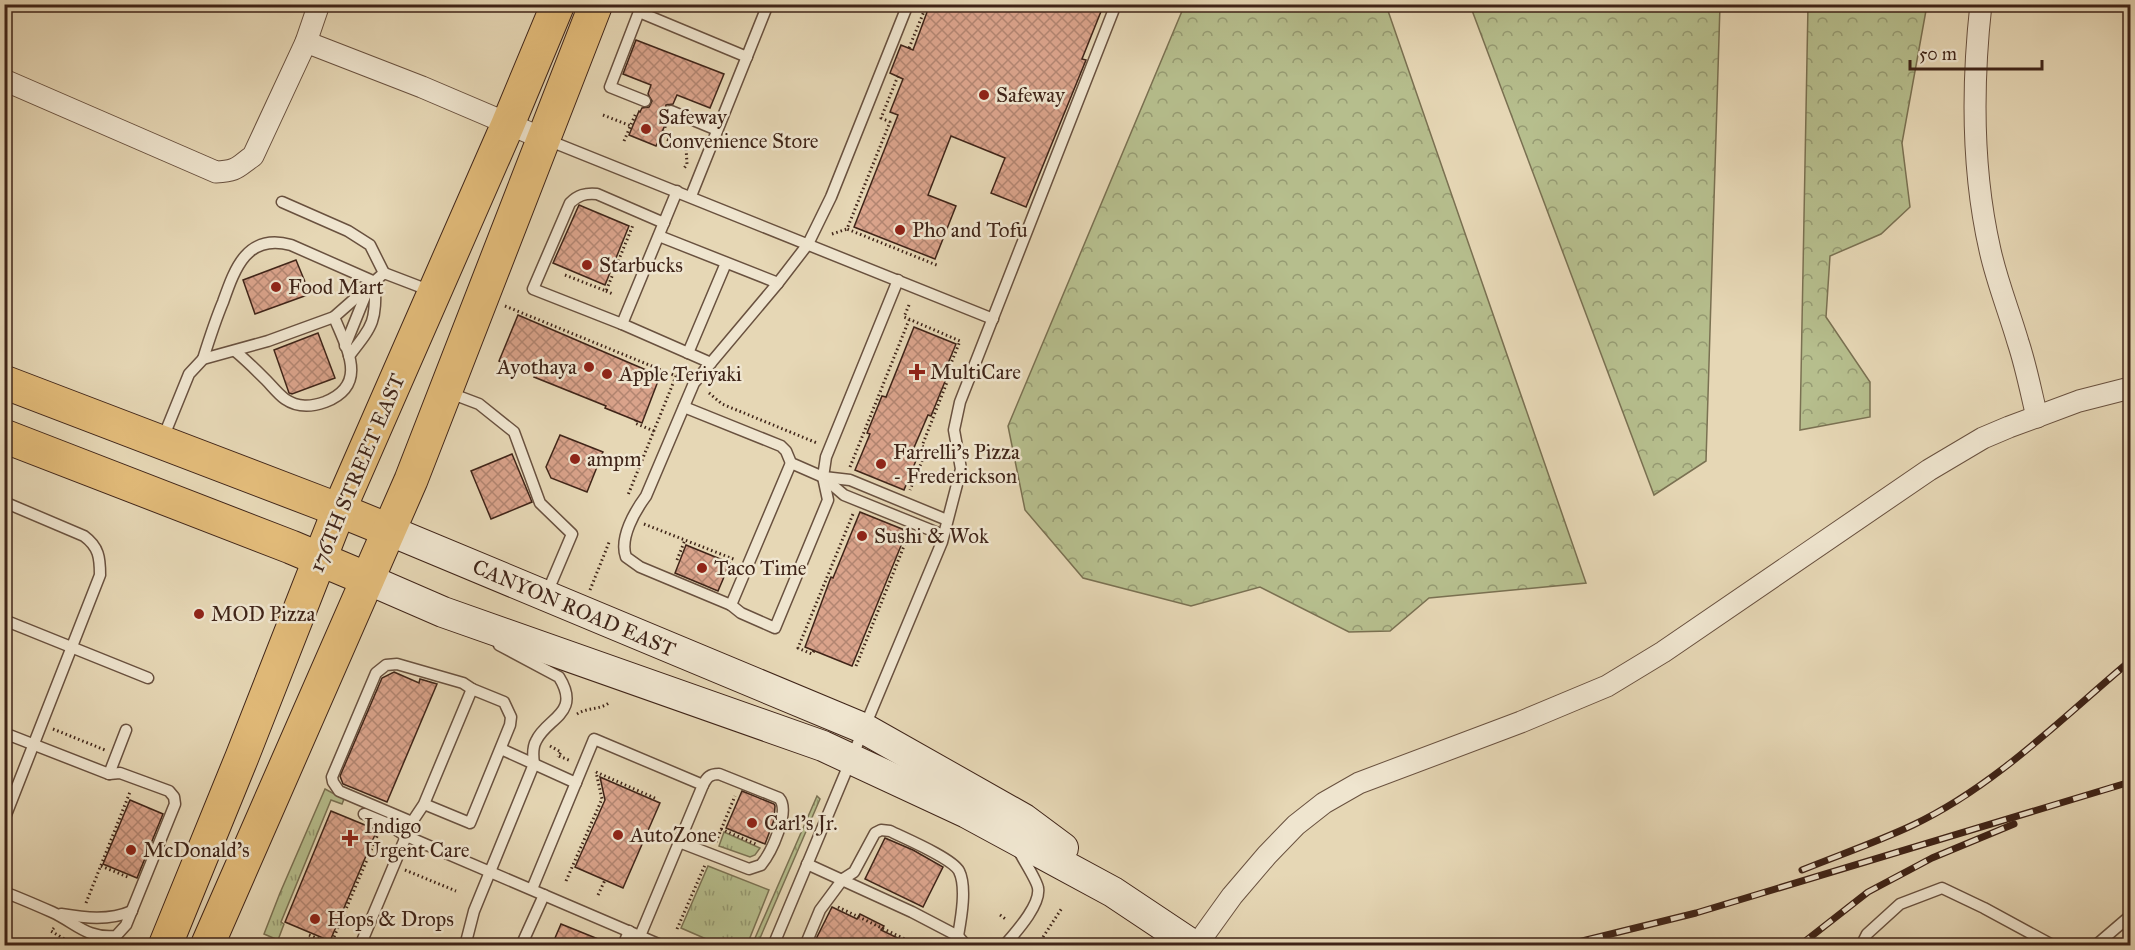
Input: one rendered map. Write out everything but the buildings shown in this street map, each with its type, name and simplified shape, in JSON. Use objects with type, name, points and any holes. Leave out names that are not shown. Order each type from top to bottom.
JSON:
[{"type":"main road","name":"176TH STREET EAST","points":[[165,945],[339,510],[558,4]]},
{"type":"main road","points":[[207,945],[242,871],[411,480],[596,4]]},
{"type":"main road","name":"CANYON ROAD EAST","points":[[4,382],[339,510],[863,728],[1024,819],[1059,844],[1113,891]]},
{"type":"main road","name":"CANYON ROAD EAST","points":[[4,436],[320,558],[443,612],[812,741],[967,813],[1113,891],[1195,945]]},
{"type":"street","points":[[4,80],[216,172],[229,172],[240,168],[253,156],[306,42],[320,4]]},
{"type":"street","points":[[1981,4],[1976,132],[1980,191],[1989,248],[1999,286],[2019,342],[2037,417]]},
{"type":"street","points":[[306,42],[422,87],[544,139]]},
{"type":"street","points":[[1195,945],[1267,855],[1296,825],[1324,803],[1359,783],[1521,722],[1608,686],[1663,652],[1929,470],[1983,438],[2079,401],[2130,388]]},
{"type":"lane","points":[[691,196],[768,4]]},
{"type":"lane","points":[[898,280],[826,456],[823,477],[828,500],[775,628],[741,613],[731,605],[640,567],[626,557],[624,542],[694,383],[808,244],[838,179],[908,4]]},
{"type":"lane","points":[[773,945],[943,535],[961,469],[954,430],[960,402],[1116,4]]},
{"type":"lane","points":[[641,104],[610,87],[641,8],[747,57]]},
{"type":"lane","points":[[669,115],[717,130]]},
{"type":"lane","points":[[544,139],[993,319]]},
{"type":"lane","points":[[622,324],[677,191]]},
{"type":"lane","points":[[664,223],[597,194],[586,193],[576,196],[570,203],[533,289],[622,324],[711,363]]},
{"type":"lane","points":[[282,202],[348,231],[370,245],[384,273],[434,292]]},
{"type":"lane","points":[[659,236],[778,283]]},
{"type":"lane","points":[[162,442],[189,374],[202,359],[234,272],[250,250],[268,243],[279,242],[291,245],[372,284]]},
{"type":"lane","points":[[688,353],[726,263]]},
{"type":"lane","points":[[202,359],[268,341],[334,317],[384,273]]},
{"type":"lane","points":[[347,351],[368,333],[376,314],[372,284]]},
{"type":"lane","points":[[347,351],[372,284]]},
{"type":"lane","points":[[236,351],[284,398],[297,405],[312,407],[339,396],[348,385],[351,370],[347,351],[334,317]]},
{"type":"lane","points":[[445,391],[479,404],[514,432],[540,503],[572,534],[546,596]]},
{"type":"lane","points":[[684,407],[781,446],[791,463],[823,477],[844,495],[943,535]]},
{"type":"lane","points":[[731,605],[791,463]]},
{"type":"lane","points":[[823,477],[850,480],[947,520]]},
{"type":"lane","points":[[4,502],[93,542],[98,550],[100,575],[4,820]]},
{"type":"lane","points":[[443,612],[512,653],[559,677],[565,686],[565,707],[540,734],[535,743],[534,764],[474,911],[465,945]]},
{"type":"lane","points":[[4,620],[147,678]]},
{"type":"lane","points":[[412,822],[339,791],[332,777],[376,673],[386,665],[398,664],[463,683],[497,699],[508,708],[511,717],[501,749],[470,823],[424,804]]},
{"type":"lane","points":[[360,945],[412,822],[424,804],[472,689]]},
{"type":"lane","points":[[109,774],[126,730]]},
{"type":"lane","points":[[4,733],[109,774],[120,773],[169,791],[174,797],[175,804],[126,925],[116,936],[102,938],[79,928],[55,913],[4,892]]},
{"type":"lane","points":[[532,889],[594,739],[703,784]]},
{"type":"lane","points":[[501,749],[576,783]]},
{"type":"lane","points":[[640,936],[703,784],[706,778],[712,774],[719,774],[774,795],[783,802],[783,818],[761,866],[742,868],[679,842]]},
{"type":"lane","points":[[364,814],[386,823],[406,836],[663,945]]},
{"type":"lane","points":[[805,945],[820,910],[843,879],[854,872],[875,833],[882,830],[890,831],[945,859],[959,870],[963,890],[958,936]]},
{"type":"lane","points":[[1004,945],[1036,903],[1038,888],[1012,838]]},
{"type":"lane","points":[[807,864],[843,879],[958,936],[967,945]]},
{"type":"lane","points":[[1861,945],[1868,934],[1900,904],[1942,888],[2054,945]]},
{"type":"lane","points":[[521,945],[544,895]]},
{"type":"lane","points":[[55,913],[84,918],[119,917],[132,911]]},
{"type":"lane","points":[[2095,945],[2130,916]]},
{"type":"lane","points":[[623,945],[629,931]]},
{"type":"path","points":[[909,48],[927,4]]},
{"type":"path","points":[[847,229],[890,122],[881,118],[898,76]]},
{"type":"path","points":[[624,141],[641,104]]},
{"type":"path","points":[[603,115],[631,126]]},
{"type":"path","points":[[669,115],[661,136],[686,147],[687,164],[683,170]]},
{"type":"path","points":[[606,291],[633,225],[624,221]]},
{"type":"path","points":[[832,234],[847,229],[939,266]]},
{"type":"path","points":[[565,275],[613,294]]},
{"type":"path","points":[[909,305],[904,318],[960,341],[946,376],[949,377],[922,446],[927,448],[909,494]]},
{"type":"path","points":[[505,306],[676,376],[624,505]]},
{"type":"path","points":[[849,472],[909,320]]},
{"type":"path","points":[[709,393],[722,404],[817,443]]},
{"type":"path","points":[[636,420],[635,423],[654,430]]},
{"type":"path","points":[[814,651],[812,654],[798,648],[854,506]]},
{"type":"path","points":[[639,523],[737,560]]},
{"type":"path","points":[[856,666],[910,531]]},
{"type":"path","points":[[589,591],[611,537]]},
{"type":"path","points":[[677,560],[685,540]]},
{"type":"path","points":[[575,715],[583,710],[602,707],[610,702]]},
{"type":"path","points":[[42,725],[116,754]]},
{"type":"path","points":[[552,741],[549,747],[561,752],[558,756],[572,762]]},
{"type":"path","points":[[566,881],[602,799],[596,772],[657,799]]},
{"type":"path","points":[[82,903],[86,904],[132,786]]},
{"type":"path","points":[[712,849],[738,790]]},
{"type":"path","points":[[721,829],[761,846]]},
{"type":"path","points":[[309,935],[332,944],[378,832]]},
{"type":"path","points":[[677,929],[707,861]]},
{"type":"path","points":[[101,866],[135,880]]},
{"type":"path","points":[[404,870],[456,891]]},
{"type":"path","points":[[598,895],[605,880]]},
{"type":"path","points":[[832,904],[911,942],[909,945]]},
{"type":"path","points":[[1043,937],[1062,908]]},
{"type":"path","points":[[1000,915],[1007,920]]},
{"type":"green space","points":[[1185,4],[1386,5],[1586,583],[1429,598],[1390,631],[1349,632],[1260,587],[1191,606],[1083,578],[1025,510],[1008,426]]},
{"type":"green space","points":[[1470,5],[1720,5],[1706,461],[1654,495]]},
{"type":"green space","points":[[1808,5],[1927,5],[1902,143],[1910,207],[1881,234],[1830,256],[1826,317],[1870,382],[1870,417],[1800,430]]},
{"type":"green space","points":[[325,789],[344,799],[342,804],[331,800],[281,922],[284,924],[278,940],[264,934]]},
{"type":"green space","points":[[817,796],[820,799],[757,945],[752,945]]},
{"type":"green space","points":[[724,832],[760,848],[755,855],[750,857],[719,846]]},
{"type":"green space","points":[[708,866],[769,890],[747,945],[720,945],[681,928]]},
{"type":"railway","points":[[1802,870],[1913,825],[1972,791],[2026,750],[2130,661]]},
{"type":"railway","points":[[1562,946],[1696,913],[2130,782]]},
{"type":"railway","points":[[1799,946],[1868,892],[1932,858],[2014,824]]},
{"type":"place","name":"Safeway","points":[[984,95]]},
{"type":"place","name":"Safeway Convenience Store","points":[[646,129]]},
{"type":"place","name":"Pho and Tofu","points":[[900,230]]},
{"type":"place","name":"Starbucks","points":[[587,265]]},
{"type":"place","name":"Food Mart","points":[[276,287]]},
{"type":"place","name":"Ayothaya","points":[[589,367]]},
{"type":"place","name":"MultiCare","points":[[917,372]]},
{"type":"place","name":"Apple Teriyaki","points":[[607,374]]},
{"type":"place","name":"ampm","points":[[575,459]]},
{"type":"place","name":"Farrelli's Pizza - Frederickson","points":[[881,464]]},
{"type":"place","name":"Sushi & Wok","points":[[862,536]]},
{"type":"place","name":"Taco Time","points":[[702,568]]},
{"type":"place","name":"MOD Pizza","points":[[199,614]]},
{"type":"place","name":"Carl's Jr.","points":[[752,823]]},
{"type":"place","name":"AutoZone","points":[[618,835]]},
{"type":"place","name":"Indigo Urgent Care","points":[[350,838]]},
{"type":"place","name":"McDonald's","points":[[131,850]]},
{"type":"place","name":"Hops & Drops","points":[[315,919]]}]
